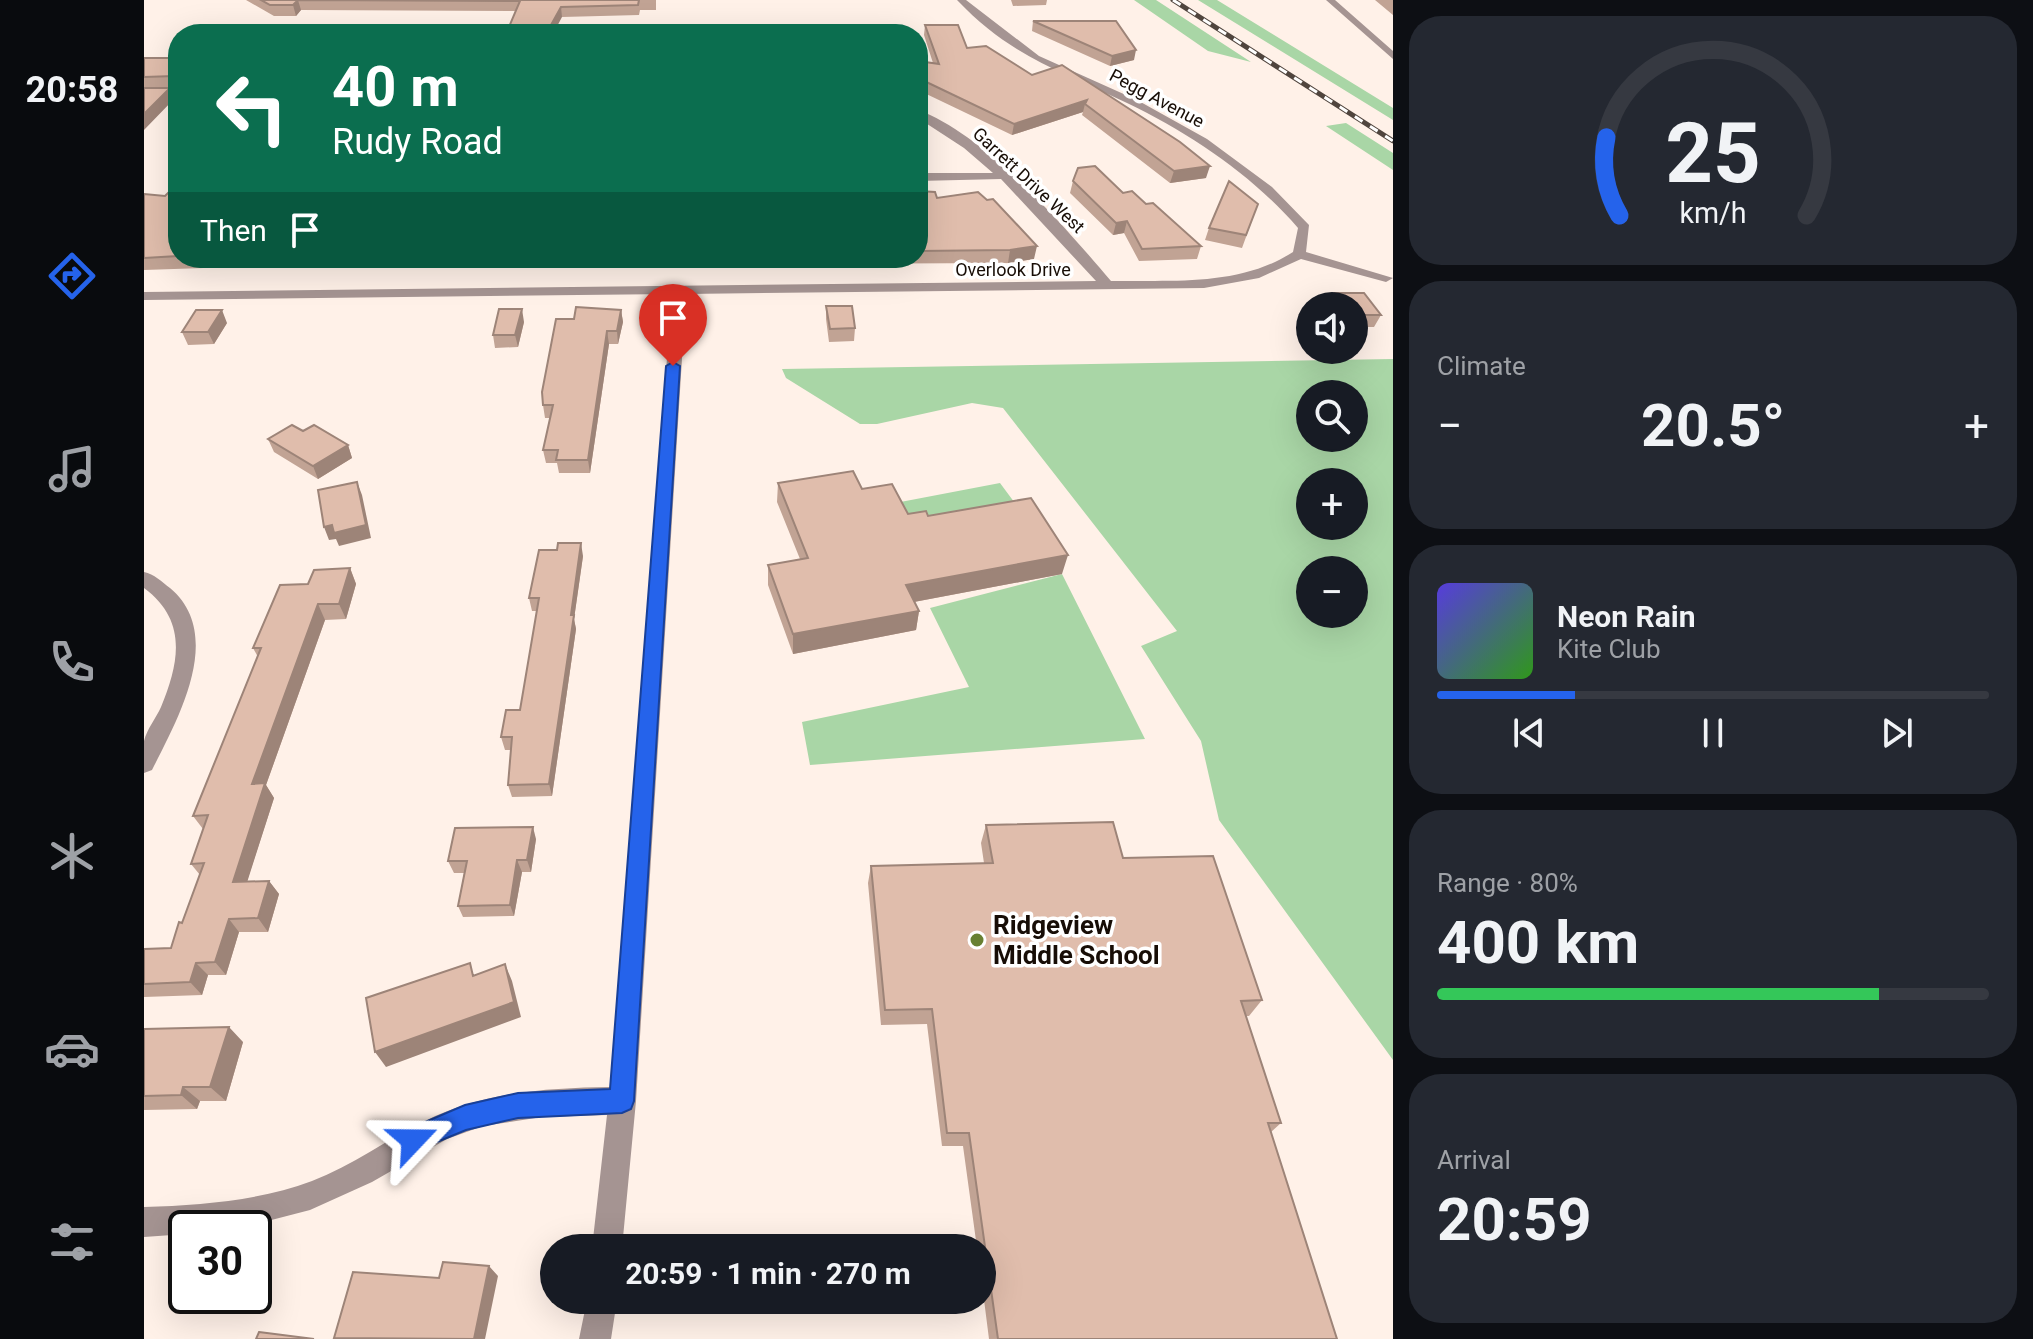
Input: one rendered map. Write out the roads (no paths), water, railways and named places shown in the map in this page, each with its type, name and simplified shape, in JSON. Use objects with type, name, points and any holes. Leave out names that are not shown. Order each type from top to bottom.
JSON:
[{"type":"street","name":"Pegg Avenue","points":[[961,0],[1023,51],[1071,77],[1146,110],[1215,150],[1280,198],[1304,228],[1299,254]]},
{"type":"street","points":[[1330,0],[1393,56]]},
{"type":"street","points":[[144,93],[168,93]]},
{"type":"street","name":"Garrett Drive West","points":[[928,119],[954,134],[1041,212],[1107,285]]},
{"type":"street","points":[[928,177],[1000,176]]},
{"type":"street","points":[[1299,254],[1386,278]]},
{"type":"street","name":"Overlook Drive","points":[[144,296],[1204,284],[1251,278],[1286,264],[1299,254]]},
{"type":"street","points":[[608,1234],[622,1101],[679,290]]},
{"type":"street","points":[[144,578],[175,605],[184,627],[186,649],[173,701],[144,764]]},
{"type":"street","points":[[144,1222],[215,1220],[288,1203],[360,1174],[413,1140],[465,1118],[518,1105],[622,1101]]},
{"type":"street","points":[[595,1339],[599,1314]]},
{"type":"railway","points":[[1173,0],[1393,141]]},
{"type":"place","name":"Ridgeview Middle School","points":[[977,940]]}]
